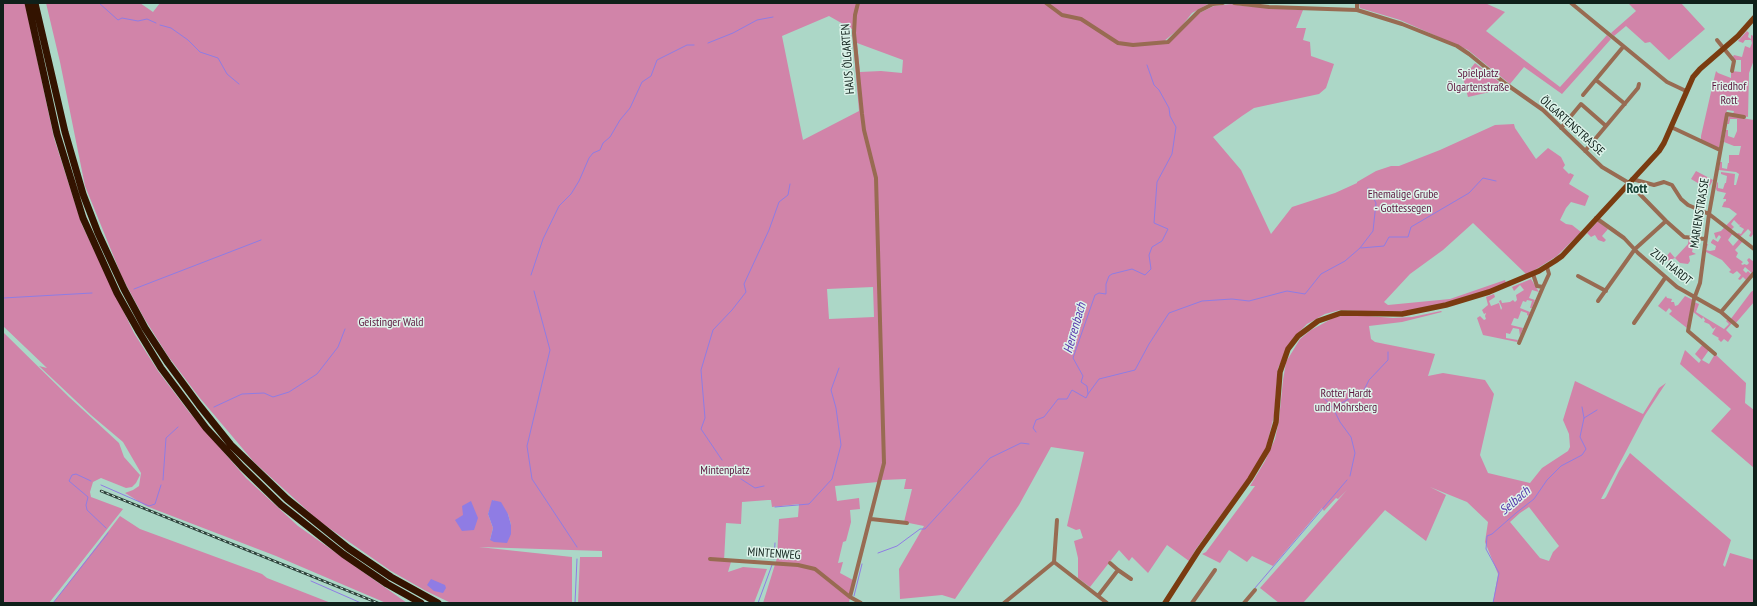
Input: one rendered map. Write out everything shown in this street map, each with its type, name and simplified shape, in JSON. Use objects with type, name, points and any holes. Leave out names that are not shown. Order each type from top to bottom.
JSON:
[{"type":"highway","points":[[28,3],[57,134],[83,218],[117,293],[161,368],[211,433],[281,506],[348,558],[387,584],[421,603]]},
{"type":"highway","points":[[35,3],[65,132],[83,194],[98,233],[118,277],[141,321],[168,363],[198,406],[247,461],[287,499],[353,552],[391,577],[438,603]]},
{"type":"street","name":"HAUS ÖLGARTEN","points":[[850,597],[884,463],[876,178],[866,139],[862,114],[854,33],[858,3]]},
{"type":"street","points":[[1046,3],[1062,15],[1081,19],[1118,43],[1133,45],[1168,42],[1199,11],[1213,4],[1223,3]]},
{"type":"street","name":"ÖLGARTENSTRASSE","points":[[1234,3],[1269,7],[1357,10],[1402,24],[1457,46],[1511,88],[1534,102],[1602,167],[1630,181]]},
{"type":"street","points":[[1357,3],[1357,10]]},
{"type":"street","points":[[1571,3],[1667,82],[1686,91]]},
{"type":"street","points":[[1165,603],[1250,479],[1268,449],[1276,422],[1282,364],[1288,349],[1305,329],[1322,319],[1340,313],[1414,313],[1469,298],[1533,274],[1547,267],[1562,256],[1659,151],[1693,76],[1738,36],[1754,18]]},
{"type":"street","points":[[1716,40],[1734,61],[1732,71]]},
{"type":"street","points":[[1583,95],[1624,47]]},
{"type":"street","points":[[1596,80],[1624,104]]},
{"type":"street","points":[[1585,151],[1638,88],[1638,84]]},
{"type":"street","points":[[1561,128],[1581,104],[1606,126]]},
{"type":"street","name":"MARIENSTRASSE","points":[[1715,354],[1688,331],[1695,298],[1700,283],[1709,214],[1727,114],[1744,117]]},
{"type":"street","points":[[1671,127],[1720,150]]},
{"type":"street","points":[[1630,181],[1654,185],[1664,182],[1672,185],[1681,199],[1688,205],[1709,214],[1754,249]]},
{"type":"street","points":[[1630,181],[1666,221],[1684,237],[1705,240]]},
{"type":"street","name":"ZUR HARDT","points":[[1596,218],[1624,238],[1665,278],[1695,298],[1721,312],[1737,326]]},
{"type":"street","points":[[1598,301],[1635,249],[1666,221]]},
{"type":"street","points":[[1519,343],[1549,274],[1547,267]]},
{"type":"street","points":[[1721,312],[1754,273]]},
{"type":"street","points":[[1533,274],[1537,286],[1543,287]]},
{"type":"street","points":[[1578,276],[1606,291]]},
{"type":"street","points":[[1634,323],[1665,278]]},
{"type":"street","points":[[871,519],[907,523]]},
{"type":"street","points":[[1004,603],[1054,562],[1057,520]]},
{"type":"street","name":"MINTENWEG","points":[[710,559],[798,565],[815,569],[850,597],[861,603]]},
{"type":"street","points":[[1054,562],[1108,603]]},
{"type":"street","points":[[1110,562],[1130,579]]},
{"type":"street","points":[[1098,596],[1118,570]]},
{"type":"street","points":[[1192,603],[1215,570]]},
{"type":"street","points":[[1244,603],[1255,590]]},
{"type":"green space","points":[[3,3],[25,3],[54,138],[82,225],[134,333],[158,371],[189,412],[246,478],[298,526],[407,603],[386,603],[276,556],[146,506],[125,493],[139,486],[141,473],[123,442],[91,415],[39,366],[47,368],[3,326]]},
{"type":"green space","name":"Geistinger Wald","points":[[46,3],[140,3],[153,12],[160,3],[1210,3],[1192,13],[1181,27],[1163,42],[1167,44],[1195,15],[1214,6],[1231,4],[1303,10],[1296,28],[1306,28],[1303,40],[1310,42],[1311,56],[1334,64],[1326,88],[1319,94],[1254,108],[1213,137],[1241,170],[1271,234],[1292,207],[1335,193],[1357,183],[1376,171],[1391,166],[1399,166],[1440,150],[1495,125],[1514,124],[1515,128],[1536,159],[1548,148],[1561,157],[1565,165],[1563,168],[1569,174],[1574,175],[1569,184],[1589,196],[1585,206],[1571,202],[1560,220],[1566,224],[1572,225],[1581,232],[1557,256],[1530,273],[1526,274],[1473,223],[1443,250],[1410,274],[1384,302],[1388,305],[1450,299],[1505,280],[1506,283],[1483,293],[1412,311],[1386,312],[1340,310],[1325,314],[1307,324],[1293,338],[1278,368],[1274,416],[1266,448],[1248,478],[1196,549],[1189,561],[1167,545],[1148,573],[1132,557],[1129,561],[1119,550],[1090,587],[1078,578],[1078,558],[1074,541],[1083,538],[1080,529],[1076,530],[1067,526],[1084,452],[1051,447],[1019,505],[955,599],[942,595],[900,599],[899,569],[924,526],[904,522],[912,489],[904,489],[906,479],[882,480],[878,482],[835,486],[837,501],[859,498],[860,509],[850,510],[851,522],[846,541],[843,542],[838,563],[843,562],[840,573],[853,580],[849,603],[763,603],[777,558],[779,519],[798,517],[799,504],[772,507],[771,500],[768,500],[742,502],[741,524],[726,523],[724,561],[731,562],[728,572],[743,567],[767,569],[754,603],[578,603],[580,557],[602,557],[602,551],[479,547],[572,557],[572,603],[451,603],[391,571],[319,521],[254,462],[199,397],[168,356],[144,318],[122,277],[85,186],[60,62]],"holes":[[[829,16],[852,29],[859,111],[803,140],[782,36]],[[857,43],[903,60],[902,73],[881,71],[860,72]],[[873,287],[874,317],[829,319],[827,289]],[[493,500],[508,514],[511,525],[490,540],[493,528],[488,514]]]},
{"type":"green space","points":[[1359,3],[1485,3],[1505,12],[1486,31],[1560,87],[1607,35],[1611,39],[1562,94],[1524,67],[1510,84],[1468,50],[1400,20],[1360,8]]},
{"type":"green space","points":[[1628,3],[1681,3],[1705,29],[1669,60],[1650,42],[1645,43],[1626,26],[1614,36],[1611,33],[1636,11]]},
{"type":"green space","name":"Friedhof Rott","points":[[1747,31],[1749,33],[1748,37],[1751,39],[1751,35],[1754,36],[1754,60],[1749,73],[1748,117],[1733,114],[1734,111],[1727,110],[1719,147],[1717,148],[1701,140],[1716,71],[1731,78],[1731,71],[1741,72],[1741,60],[1733,60],[1732,58],[1734,55],[1742,57],[1745,46],[1750,48],[1752,43],[1751,40],[1745,40],[1743,43],[1738,41]]},
{"type":"green space","name":"Spielplatz Ölgartenstraße","points":[[1475,63],[1507,88],[1468,97],[1463,78]]},
{"type":"green space","points":[[1729,116],[1754,120],[1754,233],[1751,237],[1749,236],[1751,232],[1748,229],[1739,238],[1736,235],[1738,233],[1741,234],[1744,229],[1739,226],[1741,224],[1739,225],[1734,220],[1731,224],[1734,227],[1730,231],[1733,233],[1728,240],[1733,246],[1740,238],[1743,241],[1735,250],[1738,253],[1736,257],[1743,262],[1741,264],[1747,265],[1749,263],[1747,260],[1749,258],[1754,262],[1753,274],[1745,267],[1743,270],[1746,273],[1748,271],[1752,275],[1747,281],[1743,277],[1740,280],[1738,279],[1741,275],[1737,271],[1733,274],[1729,272],[1731,270],[1722,260],[1704,251],[1705,244],[1708,244],[1706,250],[1715,250],[1716,246],[1711,242],[1713,239],[1718,242],[1721,237],[1719,235],[1716,239],[1714,233],[1721,231],[1737,214],[1729,208],[1722,207],[1726,201],[1726,199],[1723,199],[1726,193],[1717,191],[1716,189],[1717,182],[1718,188],[1723,189],[1726,183],[1727,176],[1721,174],[1721,172],[1735,174],[1734,185],[1736,185],[1739,174],[1736,172],[1719,170],[1720,162],[1722,162],[1722,168],[1727,169],[1729,155],[1739,155],[1741,146],[1734,146],[1724,142],[1726,130],[1728,130],[1728,136],[1734,138],[1737,131],[1737,119],[1730,119],[1729,124],[1727,124]]},
{"type":"green space","points":[[1696,171],[1713,180],[1708,189],[1691,179]]},
{"type":"green space","points":[[1598,221],[1608,229],[1602,236],[1606,240],[1604,242],[1598,240],[1595,235],[1591,237],[1587,233]]},
{"type":"green space","points":[[1689,237],[1695,238],[1692,252],[1696,254],[1689,256],[1690,261],[1688,264],[1680,263],[1675,258],[1688,244]]},
{"type":"green space","points":[[1670,252],[1675,258],[1667,261],[1665,258]]},
{"type":"green space","points":[[1531,279],[1539,292],[1532,290],[1529,298],[1535,300],[1532,308],[1530,308],[1532,301],[1527,300],[1526,302],[1523,301],[1520,308],[1530,312],[1529,316],[1527,313],[1521,311],[1518,319],[1514,318],[1511,325],[1523,328],[1520,336],[1519,329],[1513,328],[1510,334],[1506,333],[1506,338],[1518,340],[1517,342],[1483,335],[1477,318],[1480,316],[1484,320],[1486,319],[1486,313],[1484,314],[1482,310],[1488,305],[1486,297],[1494,294],[1495,297],[1489,301],[1491,306],[1499,303],[1501,310],[1502,308],[1499,301],[1501,300],[1502,303],[1513,300],[1515,302],[1517,300],[1516,295],[1524,290],[1520,285],[1514,291],[1512,287]]},
{"type":"green space","points":[[1754,290],[1754,302],[1735,324],[1733,322],[1726,330],[1732,336],[1728,342],[1724,339],[1721,342],[1718,339],[1719,338],[1712,334],[1716,327],[1713,329],[1709,324],[1704,322],[1705,320],[1703,317],[1702,319],[1692,311],[1694,302],[1699,304],[1696,312],[1724,329],[1729,324],[1726,321],[1728,319],[1730,320]]},
{"type":"green space","points":[[1666,296],[1667,298],[1672,299],[1671,302],[1674,302],[1675,306],[1678,305],[1685,296],[1693,300],[1687,328],[1669,314],[1672,311],[1669,308],[1666,312],[1658,306]]},
{"type":"green space","name":"Rotter Hardt und Mohrsberg","points":[[1442,312],[1402,322],[1369,326],[1371,339],[1375,342],[1435,354],[1428,376],[1443,373],[1485,380],[1494,394],[1480,455],[1488,473],[1530,483],[1542,468],[1568,451],[1570,447],[1569,434],[1563,420],[1575,381],[1643,414],[1659,388],[1666,383],[1645,415],[1601,499],[1606,497],[1630,453],[1731,540],[1723,565],[1725,567],[1730,553],[1754,560],[1754,603],[1493,603],[1498,574],[1485,542],[1488,522],[1467,502],[1430,487],[1446,495],[1426,541],[1385,510],[1303,603],[1279,603],[1260,588],[1347,490],[1338,499],[1336,498],[1324,511],[1322,508],[1273,566],[1252,556],[1247,562],[1229,550],[1220,563],[1202,554],[1206,552],[1255,486],[1250,486],[1265,461],[1275,439],[1279,420],[1286,362],[1300,339],[1311,330],[1335,317],[1367,315],[1393,318],[1412,317]],"holes":[[[1529,507],[1559,546],[1553,552],[1549,561],[1540,558],[1510,522]]]},
{"type":"green space","points":[[3,332],[69,397],[119,443],[124,457],[140,475],[132,487],[126,488],[101,478],[93,482],[90,492],[91,497],[123,509],[49,603],[3,603]]},
{"type":"green space","points":[[1703,344],[1709,350],[1702,360],[1709,364],[1715,354],[1746,383],[1745,403],[1754,410],[1754,468],[1711,431],[1731,409],[1680,364],[1685,350],[1699,363],[1701,360],[1695,354]]},
{"type":"green space","points":[[120,516],[140,529],[262,574],[267,578],[331,603],[53,603]]},
{"type":"shaded area","points":[[492,500],[501,502],[508,514],[511,525],[511,534],[507,543],[494,542],[490,540],[493,528],[488,514]]},
{"type":"shaded area","points":[[471,501],[478,518],[474,530],[462,531],[455,520],[463,515],[462,506]]},
{"type":"shaded area","points":[[431,579],[445,585],[446,588],[443,593],[434,591],[427,585]]},
{"type":"waterway","points":[[99,3],[118,20],[122,18],[138,21],[147,19],[156,23]]},
{"type":"waterway","points":[[708,43],[733,33],[757,20],[773,17]]},
{"type":"waterway","points":[[160,25],[171,28],[188,40],[200,52],[218,58],[227,74],[239,84]]},
{"type":"waterway","points":[[531,275],[543,239],[559,206],[571,194],[579,181],[589,158],[593,153],[600,150],[603,143],[610,137],[620,120],[630,108],[642,82],[651,76],[657,60],[687,45],[694,45]]},
{"type":"waterway","name":"Herrenbach","points":[[1036,432],[1033,428],[1036,420],[1044,417],[1058,399],[1067,399],[1072,390],[1086,398],[1088,394],[1087,386],[1081,382],[1083,376],[1073,358],[1095,295],[1099,293],[1106,294],[1106,284],[1109,276],[1112,274],[1132,269],[1145,275],[1151,269],[1149,255],[1152,247],[1162,241],[1168,229],[1154,223],[1157,182],[1172,154],[1176,127],[1170,116],[1169,108],[1159,90],[1154,85],[1147,65]]},
{"type":"waterway","points":[[1361,248],[1384,246],[1389,237],[1408,237],[1411,227],[1469,193],[1483,178],[1496,181]]},
{"type":"waterway","points":[[722,460],[701,429],[705,418],[701,370],[713,330],[732,310],[746,292],[744,284],[769,230],[779,202],[788,195],[790,184]]},
{"type":"waterway","points":[[1088,394],[1099,379],[1135,370],[1149,344],[1169,313],[1202,301],[1232,299],[1249,301],[1287,291],[1305,294],[1321,274],[1345,261],[1360,248],[1373,231],[1376,203],[1368,188]]},
{"type":"waterway","points":[[134,289],[261,240]]},
{"type":"waterway","points":[[534,291],[550,350],[527,446],[532,479],[577,547]]},
{"type":"waterway","points":[[3,298],[92,293]]},
{"type":"waterway","points":[[214,407],[242,394],[264,393],[273,397],[289,392],[317,374],[338,347],[345,329]]},
{"type":"waterway","points":[[1333,408],[1364,390],[1369,380],[1388,360],[1388,352]]},
{"type":"waterway","points":[[775,507],[809,504],[832,479],[841,445],[836,408],[831,390],[839,368]]},
{"type":"waterway","points":[[1323,397],[1333,408],[1340,422],[1351,437],[1355,453],[1350,476]]},
{"type":"waterway","points":[[1582,407],[1584,418]]},
{"type":"waterway","name":"Selbach","points":[[1493,603],[1499,573],[1486,549],[1487,536],[1492,534],[1534,499],[1547,480],[1561,466],[1582,455],[1586,449],[1580,437],[1584,418],[1597,410]]},
{"type":"waterway","points":[[163,480],[166,438],[178,427]]},
{"type":"waterway","name":"Herrenbach","points":[[878,553],[897,546],[920,529],[925,529],[990,458],[1021,443],[1029,444]]},
{"type":"waterway","points":[[91,481],[76,474],[72,475],[69,481],[88,497],[86,505],[87,510],[106,528]]},
{"type":"waterway","points":[[741,479],[755,488],[764,486]]},
{"type":"waterway","points":[[1255,588],[1347,480]]},
{"type":"waterway","points":[[101,485],[149,506],[155,504],[161,485]]},
{"type":"waterway","points":[[53,603],[108,533]]},
{"type":"waterway","points":[[774,559],[775,543]]},
{"type":"waterway","points":[[575,603],[577,559]]},
{"type":"waterway","name":"Herrenbach","points":[[854,596],[862,564]]},
{"type":"waterway","points":[[758,603],[772,565]]},
{"type":"waterway","points":[[311,581],[361,603]]},
{"type":"railway","points":[[101,491],[378,603]]},
{"type":"district","name":"Rott","points":[[1637,189]]},
{"type":"park label","name":"Ehemalige Grube - Gottessegen","points":[[1403,202]]},
{"type":"park label","name":"Mintenplatz","points":[[725,471]]}]
